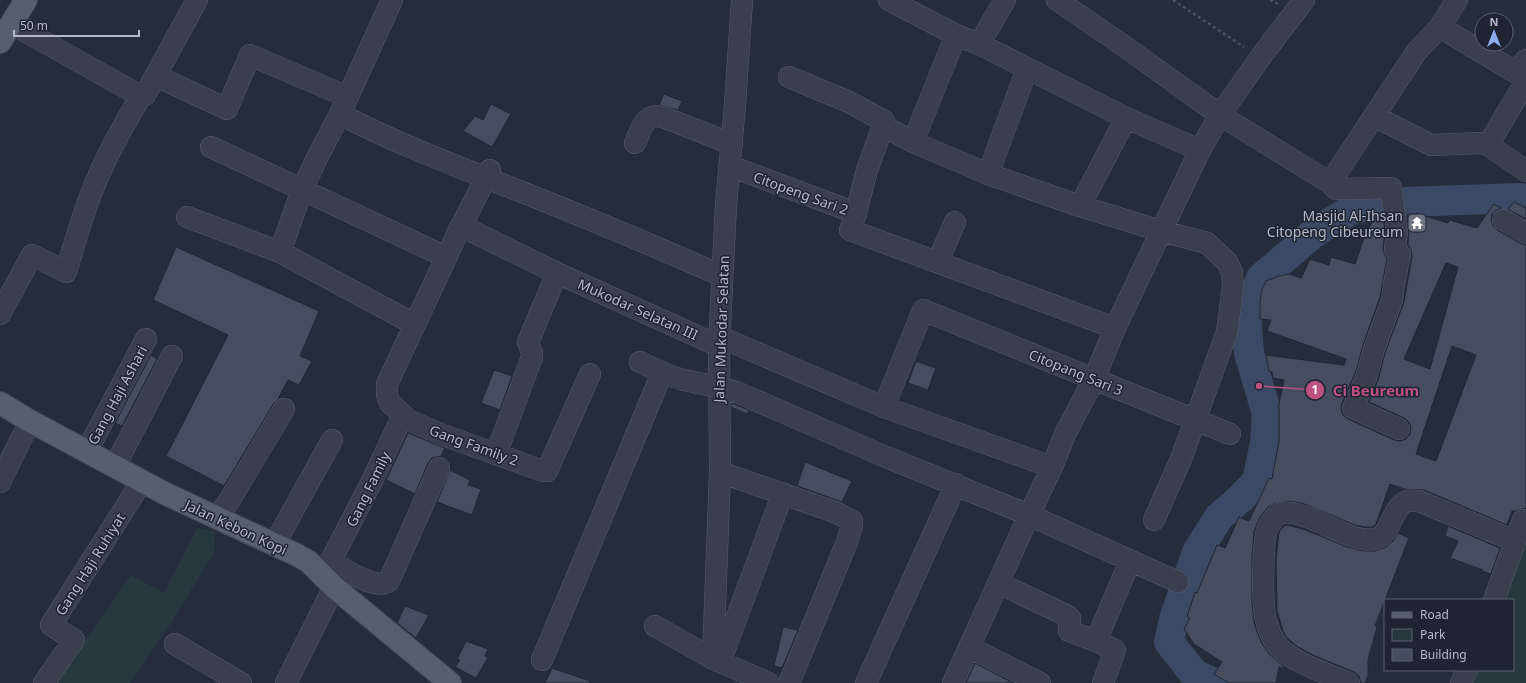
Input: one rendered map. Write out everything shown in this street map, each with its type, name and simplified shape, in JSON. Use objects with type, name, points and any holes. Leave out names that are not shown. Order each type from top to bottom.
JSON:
[{"type":"main road","points":[[0,42],[26,0]]},
{"type":"main road","name":"Jalan Kebon Kopi","points":[[0,403],[166,494],[298,555],[330,575],[450,683]]},
{"type":"street","points":[[0,314],[32,255],[66,272],[91,192],[126,121],[156,76],[197,0]]},
{"type":"street","points":[[280,252],[302,190],[344,106],[392,0]]},
{"type":"street","name":"Jalan Mukodar Selatan","points":[[716,660],[720,472],[719,342],[722,276],[742,0]]},
{"type":"street","points":[[889,0],[956,35],[979,44],[1126,118],[1200,150]]},
{"type":"street","points":[[979,44],[1005,0]]},
{"type":"street","points":[[1057,0],[1220,115],[1330,183],[1336,189],[1391,188],[1397,230],[1396,249],[1400,254],[1392,300],[1374,349],[1367,375],[1353,408],[1399,429]]},
{"type":"street","points":[[952,683],[1066,434],[1094,380],[1114,328],[1200,150],[1220,115],[1260,58],[1304,0]]},
{"type":"street","points":[[1330,183],[1417,51],[1440,27],[1457,0]]},
{"type":"street","points":[[12,24],[143,96]]},
{"type":"street","points":[[1440,27],[1521,66],[1525,83],[1488,146]]},
{"type":"street","points":[[913,142],[956,35]]},
{"type":"street","points":[[156,76],[227,110],[250,55],[344,106],[376,133],[411,148],[488,174],[722,276]]},
{"type":"street","points":[[988,174],[1027,69]]},
{"type":"street","points":[[789,77],[849,102],[884,121],[867,170],[853,221]]},
{"type":"street","points":[[635,143],[648,118],[657,116],[664,117],[732,144]]},
{"type":"street","points":[[1374,116],[1431,146],[1481,143],[1526,171]]},
{"type":"street","points":[[1080,206],[1126,118]]},
{"type":"street","points":[[883,126],[913,142],[988,174],[1080,206],[1160,231],[1207,243],[1227,262],[1232,272],[1233,286],[1227,332],[1181,459],[1154,520]]},
{"type":"street","points":[[211,147],[446,257]]},
{"type":"street","name":"Citopeng Sari 2","points":[[730,166],[938,261],[1114,328]]},
{"type":"street","name":"Gang Family 2","points":[[488,174],[446,257],[387,384],[387,395],[390,403],[408,420],[496,454],[546,471],[590,374]]},
{"type":"street","points":[[187,217],[280,252],[414,324]]},
{"type":"street","points":[[1503,220],[1526,233]]},
{"type":"street","points":[[938,261],[955,222]]},
{"type":"street","name":"Mukodar Selatan III","points":[[461,226],[557,273],[719,342],[884,407],[1052,467]]},
{"type":"street","points":[[496,454],[532,357],[528,342],[557,273]]},
{"type":"street","name":"Citopang Sari 3","points":[[884,407],[923,310],[1230,434]]},
{"type":"street","name":"Gang Haji Ashari","points":[[87,451],[146,339]]},
{"type":"street","points":[[115,466],[172,356]]},
{"type":"street","points":[[640,362],[662,373],[683,380],[719,386],[739,392],[886,457],[956,484],[1029,515],[1178,582]]},
{"type":"street","points":[[542,660],[662,373]]},
{"type":"street","points":[[217,517],[229,501],[284,409]]},
{"type":"street","name":"Gang Family","points":[[286,683],[330,575],[403,415]]},
{"type":"street","points":[[0,482],[30,420]]},
{"type":"street","points":[[274,545],[332,440]]},
{"type":"street","points":[[330,575],[380,584],[384,584],[389,581],[439,468]]},
{"type":"street","points":[[720,472],[835,512],[851,520],[853,524],[790,683]]},
{"type":"street","name":"Gang Haji Ruhiyat","points":[[44,683],[74,640],[51,625],[142,481]]},
{"type":"street","points":[[866,683],[956,484]]},
{"type":"street","points":[[716,660],[783,493]]},
{"type":"street","points":[[1349,683],[1291,658],[1278,645],[1270,633],[1266,620],[1264,599],[1264,560],[1268,527],[1277,515],[1286,513],[1301,515],[1354,538],[1367,541],[1378,538],[1386,531],[1400,506],[1408,501],[1419,502],[1515,541]]},
{"type":"street","points":[[1494,599],[1523,520],[1526,520]]},
{"type":"street","points":[[1096,641],[1130,561]]},
{"type":"street","points":[[998,583],[1068,616],[1070,618],[1069,631],[1115,650],[1103,683]]},
{"type":"street","points":[[655,626],[716,660],[769,683]]},
{"type":"street","points":[[175,644],[241,683]]},
{"type":"street","points":[[969,647],[1040,683]]},
{"type":"street","points":[[1461,683],[1467,671]]},
{"type":"path","points":[[1173,0],[1260,58]]},
{"type":"green space","points":[[197,528],[214,531],[215,551],[171,623],[130,683],[56,683],[131,575],[164,593]]},
{"type":"green space","points":[[1526,528],[1526,683],[1471,683],[1477,671],[1514,671],[1514,599],[1503,599]]},
{"type":"building","points":[[664,94],[682,101],[678,110],[659,105]]},
{"type":"building","points":[[491,104],[511,114],[492,147],[463,131],[475,116],[483,120]]},
{"type":"building","points":[[1514,202],[1526,208],[1526,219],[1508,209]]},
{"type":"building","points":[[1494,204],[1501,208],[1492,214],[1491,220],[1493,226],[1497,230],[1526,245],[1526,508],[1512,511],[1507,525],[1424,490],[1404,489],[1390,484],[1376,524],[1372,527],[1355,525],[1302,503],[1288,501],[1268,507],[1260,517],[1254,531],[1252,558],[1252,602],[1254,623],[1261,642],[1269,654],[1286,668],[1279,667],[1276,683],[1229,683],[1214,674],[1222,662],[1194,644],[1184,629],[1190,618],[1187,617],[1195,592],[1197,593],[1217,545],[1225,548],[1239,517],[1249,521],[1269,478],[1272,479],[1279,442],[1279,404],[1284,380],[1273,378],[1272,372],[1269,371],[1266,355],[1344,365],[1346,359],[1267,331],[1271,320],[1260,319],[1262,289],[1266,281],[1289,274],[1301,278],[1310,259],[1329,265],[1331,257],[1355,264],[1366,232],[1375,218],[1383,218],[1385,230],[1383,248],[1387,258],[1380,297],[1363,345],[1356,371],[1342,403],[1341,409],[1343,415],[1348,419],[1394,440],[1401,441],[1406,439],[1410,434],[1411,427],[1409,422],[1404,418],[1369,402],[1378,380],[1385,353],[1404,302],[1412,256],[1408,245],[1409,228],[1407,214],[1415,216],[1416,213],[1448,223],[1449,220],[1477,228]],"holes":[[[1446,263],[1458,267],[1430,369],[1404,359]],[[1452,346],[1476,355],[1436,461],[1416,454]]]},
{"type":"building","points":[[176,247],[319,311],[300,356],[312,361],[299,385],[288,380],[278,399],[274,403],[224,486],[166,456],[228,335],[153,300]]},
{"type":"building","points":[[151,355],[157,359],[122,426],[115,423]]},
{"type":"building","points":[[916,361],[936,368],[928,390],[908,383]]},
{"type":"building","points":[[494,370],[512,376],[500,410],[481,403]]},
{"type":"building","points":[[731,403],[749,410],[747,414],[731,407]]},
{"type":"building","points":[[408,433],[445,448],[441,456],[432,458],[428,463],[415,494],[386,480]]},
{"type":"building","points":[[805,462],[852,481],[842,502],[797,486]]},
{"type":"building","points":[[450,470],[470,480],[468,485],[481,489],[472,515],[437,502]]},
{"type":"building","points":[[1287,525],[1306,530],[1347,547],[1364,551],[1375,551],[1386,547],[1393,541],[1398,533],[1409,538],[1385,599],[1384,599],[1375,626],[1377,627],[1368,660],[1368,676],[1365,683],[1361,683],[1359,676],[1354,672],[1315,656],[1298,647],[1286,637],[1277,611],[1276,559],[1279,532],[1284,526]]},
{"type":"building","points":[[1448,526],[1500,548],[1491,574],[1450,558],[1458,541],[1445,536]]},
{"type":"building","points":[[405,606],[429,615],[416,638],[397,623]]},
{"type":"building","points":[[783,627],[798,630],[782,668],[774,666]]},
{"type":"building","points":[[466,641],[488,649],[485,656],[488,658],[476,678],[455,667],[460,660],[457,659]]},
{"type":"building","points":[[975,663],[1013,683],[966,683]]},
{"type":"building","points":[[552,668],[590,681],[590,683],[545,683]]},
{"type":"waterway","points":[[1215,683],[1195,675],[1169,642],[1174,619],[1197,552],[1219,517],[1241,498],[1257,481],[1265,443],[1267,414],[1249,353],[1246,314],[1261,278],[1314,233],[1352,209],[1405,202],[1526,199]]},
{"type":"place","name":"Masjid Al-Ihsan Citopeng Cibeureum","points":[[1417,223]]},
{"type":"place","name":"Ci Beureum","points":[[1259,386]]}]
